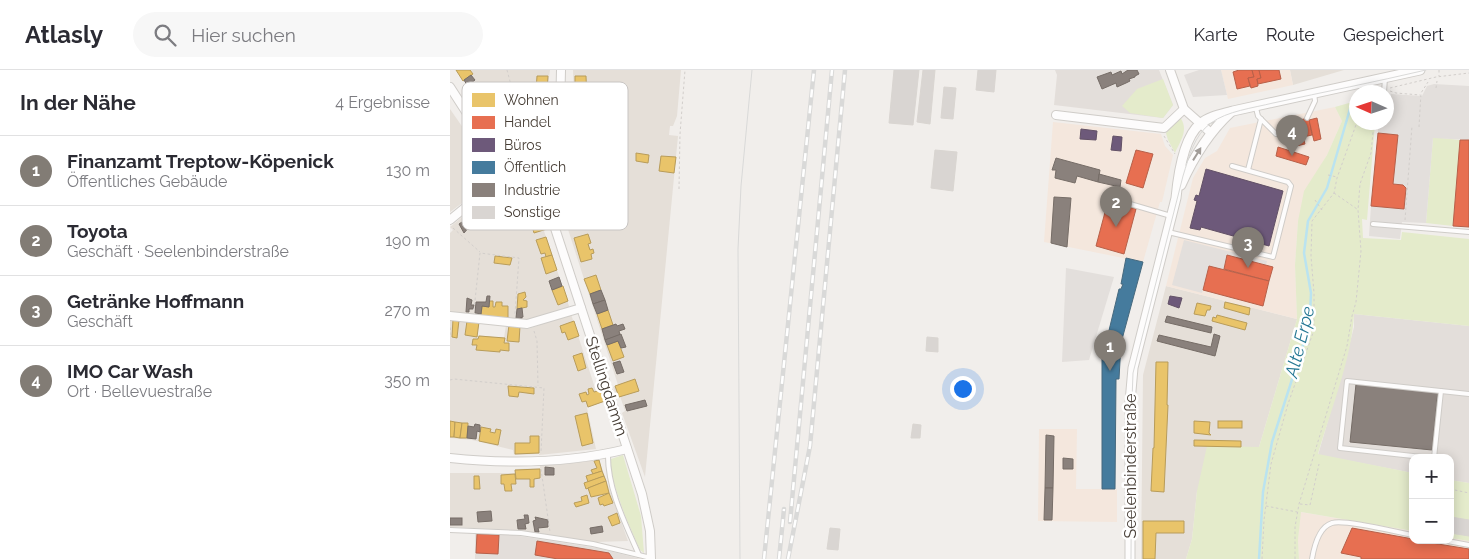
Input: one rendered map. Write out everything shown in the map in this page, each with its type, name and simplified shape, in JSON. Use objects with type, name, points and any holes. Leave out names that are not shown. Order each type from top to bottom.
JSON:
[{"type":"street","points":[[1170,70],[1184,109],[1211,133]]},
{"type":"street","points":[[1201,123],[1214,116],[1233,110],[1420,70]]},
{"type":"street","points":[[450,87],[462,105]]},
{"type":"street","points":[[1056,115],[1164,128],[1184,109]]},
{"type":"street","name":"Seelenbinderstraße","points":[[1176,198],[1188,169],[1211,133],[1233,110]]},
{"type":"street","name":"Seelenbinderstraße","points":[[1130,559],[1131,381],[1134,359],[1172,216],[1178,179],[1187,146],[1192,133],[1201,123]]},
{"type":"street","points":[[450,220],[462,210]]},
{"type":"street","name":"Stellingdamm","points":[[556,230],[645,506],[650,530],[651,558]]},
{"type":"street","points":[[451,316],[532,324],[581,308]]},
{"type":"street","points":[[450,458],[498,462],[541,461],[627,449]]},
{"type":"lane","points":[[1384,78],[1384,85]]},
{"type":"lane","points":[[1307,118],[1316,101],[1314,92]]},
{"type":"lane","points":[[1256,105],[1258,116],[1276,134],[1293,132]]},
{"type":"lane","points":[[1248,170],[1262,120]]},
{"type":"lane","points":[[1168,232],[1273,257],[1291,186],[1288,182],[1232,166]]},
{"type":"lane","points":[[1113,199],[1172,216]]},
{"type":"lane","points":[[1373,224],[1469,232]]},
{"type":"lane","points":[[1409,455],[1340,448],[1347,381],[1469,394]]},
{"type":"lane","points":[[1433,454],[1441,391]]},
{"type":"lane","points":[[608,453],[608,472],[626,526],[639,555]]},
{"type":"lane","points":[[1312,559],[1314,544],[1321,532],[1331,524],[1344,522],[1409,534]]},
{"type":"lane","points":[[450,530],[521,533],[551,537],[593,544],[651,558]]},
{"type":"lane","points":[[1454,542],[1469,545]]},
{"type":"path","points":[[680,189],[680,134],[685,70]]},
{"type":"path","points":[[1439,70],[1440,76]]},
{"type":"path","points":[[1433,78],[1469,74]]},
{"type":"path","points":[[1436,88],[1437,80]]},
{"type":"path","points":[[1418,126],[1422,90],[1428,82]]},
{"type":"path","points":[[1394,93],[1421,95]]},
{"type":"path","points":[[1404,226],[1412,126]]},
{"type":"path","points":[[1164,128],[1163,134],[1174,154],[1176,154]]},
{"type":"path","points":[[1262,559],[1270,464],[1288,404],[1314,330],[1311,256],[1312,221],[1334,193],[1354,130]]},
{"type":"path","points":[[1296,559],[1294,541],[1299,504],[1347,346],[1356,302],[1361,251],[1358,210],[1360,184],[1371,153],[1373,130]]},
{"type":"path","points":[[1328,175],[1338,178]]},
{"type":"path","points":[[1334,193],[1358,210]]},
{"type":"path","points":[[1314,200],[1322,210]]},
{"type":"path","points":[[450,225],[480,253],[519,258],[514,323]]},
{"type":"path","points":[[474,318],[480,253]]},
{"type":"path","points":[[450,335],[451,316]]},
{"type":"path","points":[[532,324],[537,341],[538,387]]},
{"type":"path","points":[[450,380],[544,388],[541,457]]},
{"type":"path","points":[[1299,504],[1310,505],[1319,464]]},
{"type":"path","points":[[541,465],[541,478],[551,537]]},
{"type":"path","points":[[1454,490],[1469,493]]},
{"type":"path","points":[[1266,506],[1298,512]]},
{"type":"shaded area","points":[[457,70],[550,70],[548,82],[465,82]]},
{"type":"shaded area","points":[[573,70],[681,70],[677,116],[673,126],[670,126],[669,135],[678,136],[645,477],[622,413],[625,411],[620,396],[617,397],[613,387],[618,385],[568,230],[628,230],[628,82],[573,82]]},
{"type":"shaded area","points":[[1055,70],[1159,70],[1173,105],[1163,118],[1054,105],[1057,75]]},
{"type":"shaded area","points":[[1199,70],[1221,70],[1227,95],[1193,97],[1184,75]]},
{"type":"shaded area","points":[[1221,70],[1290,70],[1293,85],[1228,99]]},
{"type":"shaded area","points":[[1290,70],[1344,70],[1293,85]]},
{"type":"shaded area","points":[[1434,84],[1469,86],[1469,140],[1433,138],[1426,223],[1402,222],[1400,239],[1369,236],[1371,206],[1404,209],[1406,188],[1403,185],[1393,184],[1397,135],[1378,133],[1378,130],[1394,130],[1394,94],[1422,96],[1427,86]]},
{"type":"shaded area","points":[[1335,107],[1342,121],[1320,167],[1298,221],[1295,265],[1297,319],[1166,286],[1193,178],[1205,158],[1217,151],[1230,128]]},
{"type":"shaded area","points":[[450,109],[462,126],[462,203],[450,212]]},
{"type":"shaded area","points":[[1053,122],[1161,134],[1165,146],[1173,155],[1162,202],[1160,202],[1143,262],[1044,242]]},
{"type":"shaded area","points":[[462,217],[462,230],[546,230],[544,231],[570,309],[529,322],[450,313],[450,233],[453,230],[450,227]]},
{"type":"shaded area","points":[[1184,240],[1267,261],[1266,265],[1227,255],[1224,269],[1209,266],[1202,293],[1172,285]]},
{"type":"shaded area","points":[[1066,268],[1114,277],[1089,360],[1062,362]]},
{"type":"shaded area","points":[[1166,286],[1297,319],[1259,447],[1197,491],[1192,539],[1186,559],[1141,559],[1143,375]]},
{"type":"shaded area","points":[[571,314],[596,391],[601,390],[605,401],[587,408],[596,449],[539,455],[514,455],[513,450],[472,440],[450,438],[450,319],[466,320],[476,335],[504,338],[506,325],[528,329]]},
{"type":"shaded area","points":[[1354,314],[1469,326],[1469,483],[1454,481],[1454,454],[1409,454],[1409,472],[1318,455],[1354,327]]},
{"type":"shaded area","points":[[1039,429],[1077,429],[1076,489],[1117,489],[1117,522],[1038,521]]},
{"type":"shaded area","points":[[599,460],[628,541],[596,542],[515,530],[450,527],[450,473],[515,473],[515,469],[540,468],[540,466]]},
{"type":"shaded area","points":[[1300,512],[1409,530],[1409,544],[1454,544],[1454,539],[1469,541],[1469,559],[1299,559]]},
{"type":"shaded area","points":[[475,534],[513,535],[597,548],[641,559],[475,559]]},
{"type":"green space","points":[[1163,79],[1173,105],[1163,118],[1130,113],[1122,106],[1137,89]]},
{"type":"green space","points":[[1349,103],[1349,130],[1374,130],[1367,220],[1362,219],[1363,238],[1401,240],[1402,232],[1469,239],[1469,326],[1354,314],[1345,367],[1318,454],[1409,472],[1409,530],[1301,512],[1298,540],[1299,559],[1186,559],[1192,539],[1197,491],[1207,446],[1259,447],[1297,319],[1295,265],[1298,221],[1304,191],[1327,155],[1342,121],[1335,107]]},
{"type":"green space","points":[[1180,117],[1183,122],[1184,131],[1175,153],[1166,133]]},
{"type":"green space","points":[[1433,137],[1460,140],[1453,226],[1426,223]]},
{"type":"green space","points":[[623,455],[641,516],[644,553],[640,550],[625,516],[609,469],[611,459]]},
{"type":"green space","points":[[1454,481],[1469,483],[1469,541],[1454,539]]},
{"type":"building: Wohnen","points":[[456,70],[470,70],[473,74],[463,81]]},
{"type":"building: Wohnen","points":[[537,76],[548,76],[548,82],[537,82]]},
{"type":"building: Wohnen","points":[[575,76],[586,76],[586,82],[575,82]]},
{"type":"building: Wohnen","points":[[636,153],[649,155],[648,163],[636,161]]},
{"type":"building: Wohnen","points":[[661,156],[676,157],[674,173],[659,171]]},
{"type":"building: Wohnen","points":[[533,230],[544,230],[534,233]]},
{"type":"building: Wohnen","points":[[588,234],[591,243],[588,244],[590,250],[593,249],[594,253],[591,254],[592,259],[581,262],[574,238]]},
{"type":"building: Wohnen","points":[[546,237],[552,255],[546,257],[545,253],[541,254],[536,240]]},
{"type":"building: Wohnen","points":[[552,255],[557,270],[546,274],[541,258]]},
{"type":"building: Wohnen","points":[[495,256],[512,258],[510,265],[494,263]]},
{"type":"building: Wohnen","points":[[596,275],[601,290],[590,294],[584,279]]},
{"type":"building: Wohnen","points":[[563,286],[568,301],[558,305],[552,290]]},
{"type":"building: Wohnen","points":[[525,292],[526,297],[523,300],[527,301],[527,307],[517,309],[518,294]]},
{"type":"building: Wohnen","points":[[489,301],[493,301],[493,307],[495,307],[496,302],[502,302],[502,306],[508,306],[508,319],[481,316],[482,306],[489,307]]},
{"type":"building: Wohnen","points":[[1225,302],[1250,308],[1249,315],[1224,308]]},
{"type":"building: Wohnen","points":[[1197,303],[1211,306],[1205,316],[1194,314]]},
{"type":"building: Wohnen","points":[[608,310],[613,325],[602,329],[597,314]]},
{"type":"building: Wohnen","points":[[1217,315],[1247,323],[1245,330],[1212,321],[1213,317],[1216,318]]},
{"type":"building: Wohnen","points":[[453,319],[459,320],[457,338],[452,337]]},
{"type":"building: Wohnen","points":[[467,321],[479,322],[477,337],[465,335]]},
{"type":"building: Wohnen","points":[[574,321],[579,336],[568,340],[565,332],[562,333],[560,326]]},
{"type":"building: Wohnen","points":[[509,325],[520,326],[519,342],[507,341]]},
{"type":"building: Wohnen","points":[[479,336],[505,338],[504,343],[509,343],[509,351],[476,350],[477,345],[472,345],[473,339],[478,339]]},
{"type":"building: Wohnen","points":[[618,341],[624,357],[613,361],[607,345]]},
{"type":"building: Wohnen","points":[[582,353],[586,368],[578,371],[573,356]]},
{"type":"building: Wohnen","points":[[1156,362],[1168,362],[1164,492],[1151,491]]},
{"type":"building: Wohnen","points":[[635,379],[639,391],[619,397],[615,386]]},
{"type":"building: Wohnen","points":[[508,386],[534,388],[534,394],[519,392],[518,397],[509,396]]},
{"type":"building: Wohnen","points":[[592,388],[594,392],[601,390],[605,401],[588,407],[586,401],[582,402],[579,394],[586,392],[587,395],[589,394],[588,389]]},
{"type":"building: Wohnen","points":[[587,413],[593,443],[582,446],[575,416]]},
{"type":"building: Wohnen","points":[[450,421],[455,422],[454,437],[450,437]]},
{"type":"building: Wohnen","points":[[1194,421],[1210,422],[1209,433],[1211,435],[1194,433]]},
{"type":"building: Wohnen","points":[[1218,421],[1242,421],[1242,428],[1218,428]]},
{"type":"building: Wohnen","points":[[455,422],[462,423],[460,438],[454,437]]},
{"type":"building: Wohnen","points":[[462,423],[468,423],[467,438],[460,438]]},
{"type":"building: Wohnen","points":[[481,427],[491,429],[490,432],[495,433],[496,429],[501,430],[498,445],[479,441]]},
{"type":"building: Wohnen","points":[[530,436],[539,436],[539,453],[515,454],[515,443],[530,443]]},
{"type":"building: Wohnen","points":[[1194,440],[1241,441],[1241,447],[1194,446]]},
{"type":"building: Wohnen","points":[[599,460],[602,471],[593,474],[591,470],[597,468],[594,461]]},
{"type":"building: Wohnen","points":[[540,469],[540,478],[534,479],[534,487],[530,487],[530,479],[516,479],[515,470]]},
{"type":"building: Wohnen","points":[[602,471],[604,476],[588,482],[586,476]]},
{"type":"building: Wohnen","points":[[515,474],[516,484],[511,484],[512,491],[505,491],[504,484],[501,484],[501,475]]},
{"type":"building: Wohnen","points":[[474,476],[479,476],[480,489],[474,489]]},
{"type":"building: Wohnen","points":[[604,476],[606,481],[586,489],[584,483]]},
{"type":"building: Wohnen","points":[[606,481],[609,493],[591,497],[588,488]]},
{"type":"building: Wohnen","points":[[609,493],[613,503],[604,506],[603,504],[600,505],[598,498]]},
{"type":"building: Wohnen","points":[[587,495],[589,503],[576,507],[574,503],[582,501],[581,497]]},
{"type":"building: Wohnen","points":[[617,513],[620,523],[612,526],[608,517]]},
{"type":"building: Wohnen","points":[[1143,521],[1184,521],[1184,533],[1156,533],[1155,559],[1143,559]]},
{"type":"building: Handel","points":[[1252,70],[1254,77],[1248,78],[1250,86],[1237,89],[1233,72]]},
{"type":"building: Handel","points":[[1252,70],[1259,70],[1261,78],[1257,79],[1258,86],[1251,88],[1248,78],[1254,77]]},
{"type":"building: Handel","points":[[1259,70],[1279,70],[1281,79],[1258,84],[1257,79],[1261,78]]},
{"type":"building: Handel","points":[[1309,118],[1312,135],[1303,137],[1305,144],[1296,146],[1290,122]]},
{"type":"building: Handel","points":[[1317,118],[1321,139],[1314,141],[1309,120]]},
{"type":"building: Handel","points":[[1378,133],[1398,135],[1393,184],[1403,185],[1406,188],[1404,209],[1371,206]]},
{"type":"building: Handel","points":[[1460,140],[1469,140],[1469,227],[1453,226]]},
{"type":"building: Handel","points":[[1278,147],[1309,157],[1306,165],[1276,156]]},
{"type":"building: Handel","points":[[1136,150],[1153,154],[1143,188],[1126,183]]},
{"type":"building: Handel","points":[[1108,201],[1136,209],[1124,254],[1096,246]]},
{"type":"building: Handel","points":[[1227,255],[1273,267],[1269,281],[1224,269]]},
{"type":"building: Handel","points":[[1209,266],[1269,281],[1263,306],[1203,290]]},
{"type":"building: Handel","points":[[1352,528],[1409,538],[1409,544],[1438,544],[1469,549],[1469,559],[1361,559],[1361,557],[1341,553]]},
{"type":"building: Handel","points":[[477,534],[499,535],[498,554],[476,553]]},
{"type":"building: Handel","points":[[537,541],[609,553],[613,559],[558,559],[535,555]]},
{"type":"building: Büros","points":[[1081,129],[1097,131],[1096,140],[1080,139]]},
{"type":"building: Büros","points":[[1113,136],[1122,137],[1121,151],[1111,150]]},
{"type":"building: Büros","points":[[1206,169],[1283,191],[1269,246],[1201,227],[1200,230],[1190,228],[1197,201],[1194,200],[1196,195],[1199,196]]},
{"type":"building: Büros","points":[[1170,296],[1182,298],[1179,308],[1168,304]]},
{"type":"building: Öffentlich","points":[[1126,258],[1143,262],[1121,343],[1119,379],[1116,379],[1115,489],[1102,489],[1103,348],[1105,347],[1119,289],[1121,289],[1123,284],[1121,284]]},
{"type":"building: Industrie","points":[[1128,70],[1137,70],[1139,74],[1117,87],[1116,83],[1102,89],[1097,77],[1111,72],[1112,75],[1121,71],[1122,74]]},
{"type":"building: Industrie","points":[[471,75],[475,80],[465,82],[464,80]]},
{"type":"building: Industrie","points":[[1056,158],[1100,170],[1098,182],[1077,176],[1075,183],[1055,178],[1056,170],[1052,170]]},
{"type":"building: Industrie","points":[[1099,174],[1121,180],[1120,187],[1098,182]]},
{"type":"building: Industrie","points":[[1054,197],[1071,198],[1067,247],[1051,243]]},
{"type":"building: Industrie","points":[[559,277],[562,286],[552,290],[549,281]]},
{"type":"building: Industrie","points":[[601,290],[605,300],[593,304],[590,294]]},
{"type":"building: Industrie","points":[[487,296],[490,296],[489,307],[482,306],[481,314],[475,313],[476,302],[486,302]]},
{"type":"building: Industrie","points":[[467,298],[472,300],[471,305],[474,305],[473,309],[469,309],[469,312],[466,312]]},
{"type":"building: Industrie","points":[[605,300],[608,310],[597,314],[593,304]]},
{"type":"building: Industrie","points":[[522,308],[523,317],[520,318],[524,320],[518,320],[516,318],[517,309]]},
{"type":"building: Industrie","points":[[1167,316],[1212,327],[1211,333],[1165,322]]},
{"type":"building: Industrie","points":[[616,324],[617,326],[623,324],[625,329],[619,331],[620,335],[605,340],[602,329]]},
{"type":"building: Industrie","points":[[621,334],[626,347],[621,348],[618,341],[607,345],[605,340]]},
{"type":"building: Industrie","points":[[1214,334],[1220,336],[1215,356],[1157,341],[1159,335],[1211,347]]},
{"type":"building: Industrie","points":[[620,361],[624,372],[617,374],[613,363]]},
{"type":"building: Industrie","points":[[1356,384],[1438,391],[1432,450],[1350,442]]},
{"type":"building: Industrie","points":[[645,400],[647,406],[627,411],[625,405]]},
{"type":"building: Industrie","points":[[475,424],[480,425],[480,432],[477,431],[476,439],[467,438],[468,426],[474,427]]},
{"type":"building: Industrie","points":[[1046,435],[1054,436],[1053,488],[1045,488]]},
{"type":"building: Industrie","points":[[1063,458],[1073,459],[1073,469],[1063,469]]},
{"type":"building: Industrie","points":[[545,467],[554,468],[554,475],[545,475]]},
{"type":"building: Industrie","points":[[1045,488],[1053,488],[1052,520],[1044,520]]},
{"type":"building: Industrie","points":[[491,511],[492,521],[478,522],[477,512]]},
{"type":"building: Industrie","points":[[524,515],[528,515],[529,523],[525,524],[526,529],[518,529],[517,520],[525,519]]},
{"type":"building: Industrie","points":[[535,517],[548,520],[548,527],[538,528],[539,532],[535,532],[533,521],[536,520]]},
{"type":"building: Industrie","points":[[450,518],[462,518],[462,525],[450,525]]},
{"type":"building: Industrie","points":[[602,526],[603,532],[591,534],[590,528]]},
{"type":"building: Sonstige","points":[[894,70],[919,70],[913,125],[889,123]]},
{"type":"building: Sonstige","points":[[923,70],[935,70],[930,124],[917,122]]},
{"type":"building: Sonstige","points":[[978,70],[996,70],[994,92],[976,90]]},
{"type":"building: Sonstige","points":[[944,87],[956,88],[953,119],[941,118]]},
{"type":"building: Sonstige","points":[[935,150],[957,152],[953,191],[931,188]]},
{"type":"building: Sonstige","points":[[927,337],[938,338],[938,352],[926,351]]},
{"type":"building: Sonstige","points":[[913,424],[921,425],[920,438],[911,438]]},
{"type":"building: Sonstige","points":[[1454,518],[1469,520],[1469,536],[1454,534]]},
{"type":"building: Sonstige","points":[[830,528],[840,529],[838,550],[827,549]]},
{"type":"waterway","name":"Alte Erpe","points":[[1259,559],[1263,492],[1272,442],[1303,345],[1310,314],[1311,293],[1304,253],[1308,221],[1327,188],[1349,112]]},
{"type":"tram line","points":[[740,559],[738,249],[741,186],[752,70]]},
{"type":"tram line","points":[[1131,559],[1133,373],[1183,176],[1196,140],[1211,123],[1232,113],[1426,70]]},
{"type":"railway","points":[[764,559],[814,70]]},
{"type":"railway","points":[[790,522],[832,70]]},
{"type":"railway","points":[[788,559],[810,446],[845,70]]},
{"type":"railway","points":[[779,559],[784,509]]},
{"type":"place","name":"IMO Car Wash","points":[[1292,156]]},
{"type":"place","name":"Toyota","points":[[1116,227]]},
{"type":"place","name":"Getränke Hoffmann","points":[[1248,268]]},
{"type":"place","name":"Finanzamt Treptow-Köpenick","points":[[1110,371]]}]
